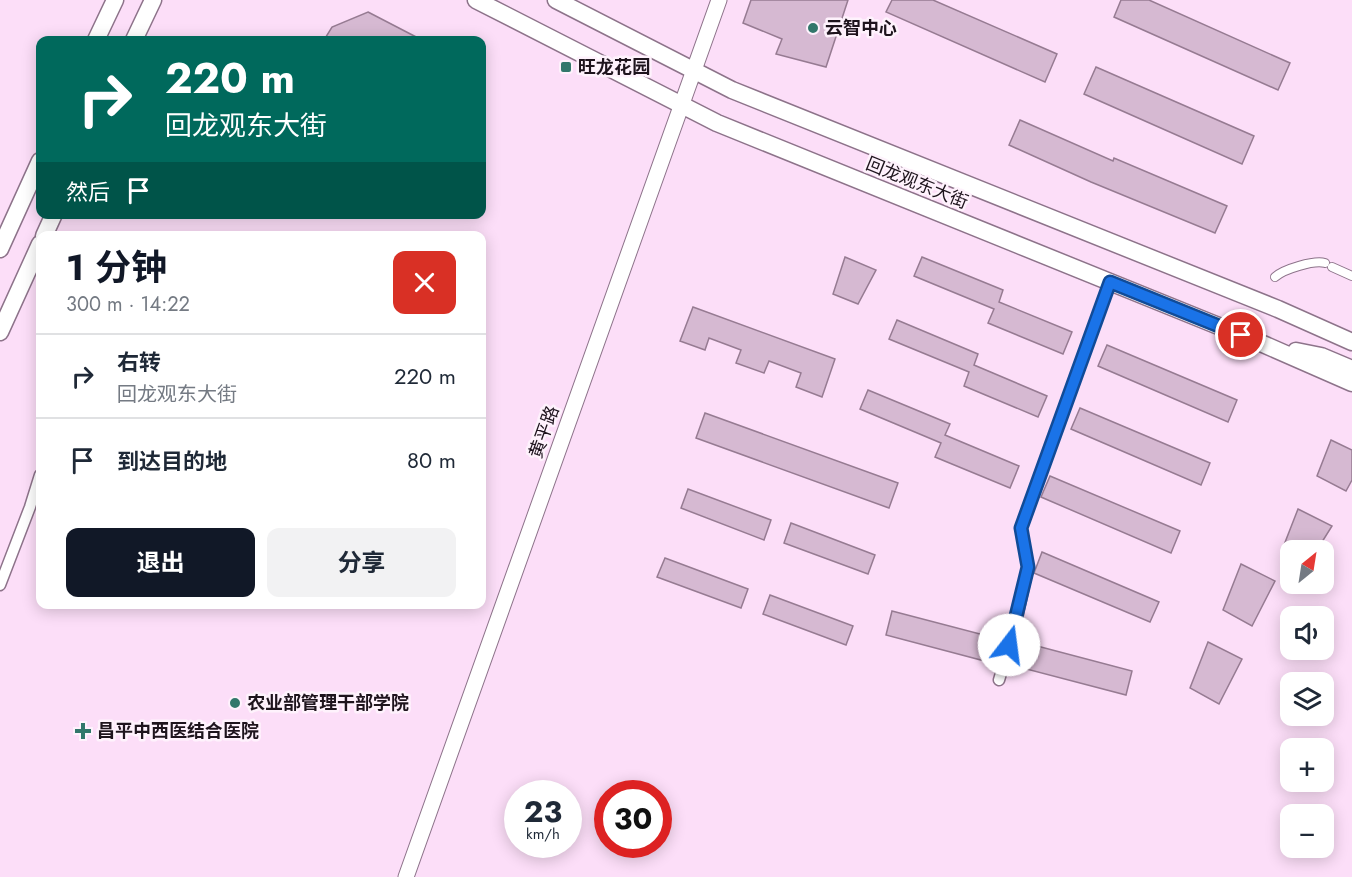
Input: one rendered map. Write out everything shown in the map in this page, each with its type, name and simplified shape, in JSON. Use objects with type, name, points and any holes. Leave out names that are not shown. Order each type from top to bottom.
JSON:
[{"type":"main road","points":[[98,36],[115,0]]},
{"type":"main road","points":[[136,36],[153,0]]},
{"type":"main road","name":"回龙观东大街","points":[[476,0],[717,123],[1263,344],[1352,383]]},
{"type":"main road","name":"回龙观东大街","points":[[556,0],[732,90],[1278,309],[1352,342]]},
{"type":"main road","name":"黄平路","points":[[406,877],[720,0]]},
{"type":"main road","points":[[0,249],[36,170]]},
{"type":"main road","points":[[0,332],[36,253]]},
{"type":"main road","points":[[1263,344],[1278,349],[1321,356],[1352,369]]},
{"type":"street","points":[[1275,277],[1280,273],[1313,262],[1329,265],[1352,276]]},
{"type":"street","points":[[999,680],[1015,627],[1028,567],[1021,528],[1110,282]]},
{"type":"street","points":[[0,585],[36,488]]},
{"type":"building","name":"云智中心","points":[[751,0],[848,0],[826,67],[776,54],[782,39],[743,23]]},
{"type":"building","points":[[892,0],[933,0],[1057,54],[1045,82],[886,12]]},
{"type":"building","points":[[1121,0],[1149,0],[1290,63],[1278,90],[1114,17]]},
{"type":"building","points":[[368,12],[414,36],[326,36],[332,27]]},
{"type":"building","points":[[1096,67],[1254,136],[1242,164],[1084,94]]},
{"type":"building","points":[[1020,120],[1113,161],[1114,158],[1227,206],[1215,233],[1091,182],[1009,145]]},
{"type":"building","points":[[845,257],[876,270],[858,304],[833,294]]},
{"type":"building","points":[[922,257],[1003,290],[999,302],[1072,332],[1063,354],[988,323],[994,309],[914,276]]},
{"type":"building","points":[[693,307],[835,359],[822,397],[796,387],[801,373],[769,361],[764,373],[736,363],[741,350],[709,338],[705,350],[680,341]]},
{"type":"building","points":[[897,320],[978,354],[974,365],[1047,396],[1038,417],[964,386],[969,372],[889,339]]},
{"type":"building","points":[[1107,345],[1237,400],[1228,422],[1098,366]]},
{"type":"building","points":[[868,390],[950,424],[945,435],[1019,466],[1010,488],[935,457],[941,443],[860,409]]},
{"type":"building","points":[[1080,408],[1210,463],[1201,485],[1071,429]]},
{"type":"building","points":[[705,413],[898,483],[889,508],[696,438]]},
{"type":"building","points":[[1331,440],[1352,450],[1352,480],[1346,491],[1317,476]]},
{"type":"building","points":[[1050,476],[1180,531],[1171,553],[1041,497]]},
{"type":"building","points":[[688,489],[771,520],[764,540],[681,508]]},
{"type":"building","points":[[1298,509],[1332,526],[1323,540],[1286,540]]},
{"type":"building","points":[[791,523],[875,555],[868,574],[784,543]]},
{"type":"building","points":[[1042,552],[1159,602],[1150,622],[1034,573]]},
{"type":"building","points":[[665,558],[748,589],[741,608],[657,577]]},
{"type":"building","points":[[1241,564],[1275,581],[1252,626],[1223,610]]},
{"type":"building","points":[[770,595],[853,626],[846,645],[763,614]]},
{"type":"building","points":[[892,611],[1003,640],[996,664],[886,635]]},
{"type":"building","points":[[1022,642],[1132,671],[1126,695],[1015,666]]},
{"type":"building","points":[[1208,642],[1242,659],[1219,704],[1190,688]]},
{"type":"place","name":"云智中心","points":[[813,28]]},
{"type":"place","name":"旺龙花园","points":[[566,67]]},
{"type":"place","name":"农业部管理干部学院","points":[[235,703]]},
{"type":"place","name":"昌平中西医结合医院","points":[[83,731]]},
{"type":"route","points":[[1009,645],[1028,567],[1021,528],[1110,282],[1241,335]]}]
